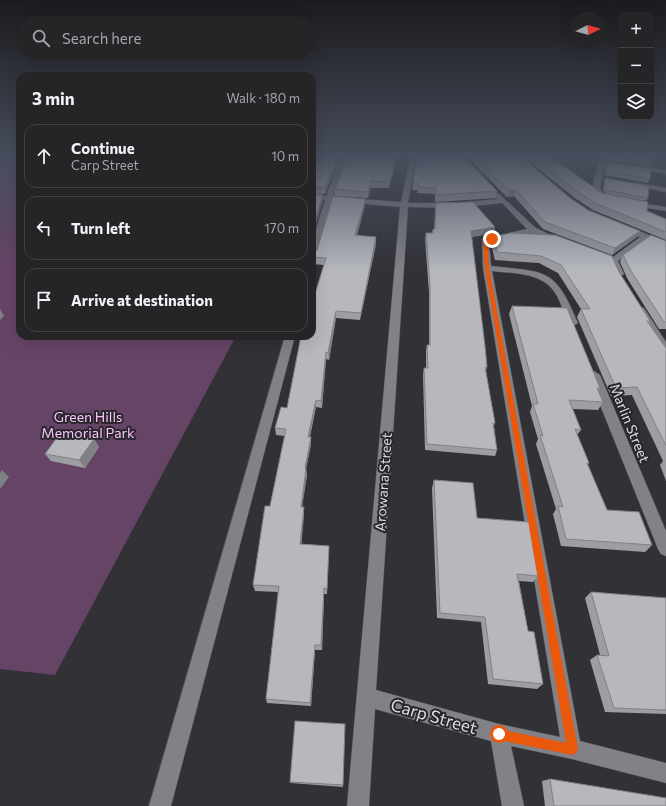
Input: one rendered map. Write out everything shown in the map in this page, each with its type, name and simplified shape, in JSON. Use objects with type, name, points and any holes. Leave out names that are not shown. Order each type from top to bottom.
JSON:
[{"type":"street","points":[[316,228],[330,196]]},
{"type":"street","name":"Arowana Street","points":[[358,806],[406,196]]},
{"type":"street","points":[[498,196],[533,230],[563,242]]},
{"type":"street","points":[[602,196],[620,201],[666,209]]},
{"type":"street","points":[[316,197],[404,205],[454,206],[503,201]]},
{"type":"street","points":[[618,225],[666,245]]},
{"type":"street","points":[[533,230],[485,241],[487,268],[572,749]]},
{"type":"street","points":[[625,285],[610,259],[646,237]]},
{"type":"street","points":[[487,268],[535,274],[550,282],[562,296],[577,332]]},
{"type":"street","points":[[635,302],[666,350]]},
{"type":"street","points":[[160,806],[289,340]]},
{"type":"street","name":"Marlin Street","points":[[589,361],[666,549]]},
{"type":"street","name":"Carp Street","points":[[366,697],[499,734],[572,749],[666,773]]},
{"type":"street","points":[[499,734],[513,806]]},
{"type":"green space","name":"Green Hills Memorial Park","points":[[0,196],[16,196],[16,340],[234,340],[55,675],[0,669]]},
{"type":"building","points":[[316,196],[323,196],[316,217]]},
{"type":"building","points":[[333,196],[366,199],[355,235],[376,237],[361,313],[336,311],[328,353],[326,352],[321,401],[316,400],[308,437],[311,437],[305,468],[301,507],[304,507],[300,544],[329,546],[327,589],[324,588],[321,645],[315,645],[310,703],[266,699],[279,586],[253,585],[265,506],[270,506],[286,429],[275,428],[281,407],[287,408],[300,340],[316,340],[316,291],[326,258],[316,257]]},
{"type":"building","points":[[521,196],[567,196],[588,210],[640,231],[615,248],[545,222]]},
{"type":"building","points":[[584,196],[615,196],[648,202],[647,211],[666,219],[666,232],[595,203]]},
{"type":"building","points":[[636,196],[648,196],[648,198]]},
{"type":"building","points":[[473,202],[495,227],[471,231],[485,346],[487,367],[485,367],[495,423],[493,423],[497,450],[427,444],[424,368],[428,368],[427,345],[430,345],[430,285],[426,233],[433,233],[433,229],[435,229],[436,203]]},
{"type":"building","points":[[511,233],[555,235],[612,256],[619,272],[650,321],[647,321],[666,348],[666,446],[637,387],[616,388],[581,309],[590,309],[561,265],[541,256],[497,252],[493,237]]},
{"type":"building","points":[[651,235],[666,241],[666,322],[664,322],[631,271],[623,255]]},
{"type":"building","points":[[512,306],[567,308],[600,388],[597,388],[603,402],[569,400],[581,430],[575,429],[589,463],[587,463],[607,510],[639,512],[652,545],[566,539],[558,506],[563,507],[540,435],[543,436],[533,404],[538,404]]},
{"type":"building","points":[[61,432],[94,439],[79,460],[45,454]]},
{"type":"building","points":[[434,480],[473,483],[477,518],[529,522],[538,576],[517,574],[528,631],[534,632],[543,684],[493,679],[485,617],[440,613]]},
{"type":"building","points":[[591,592],[666,598],[666,710],[614,708],[597,655],[609,656]]},
{"type":"building","points":[[295,721],[345,724],[343,785],[290,782]]},
{"type":"building","points":[[550,779],[666,798],[666,806],[554,806]]},
{"type":"route","points":[[492,239],[485,241],[487,268],[572,749],[499,734]]}]
